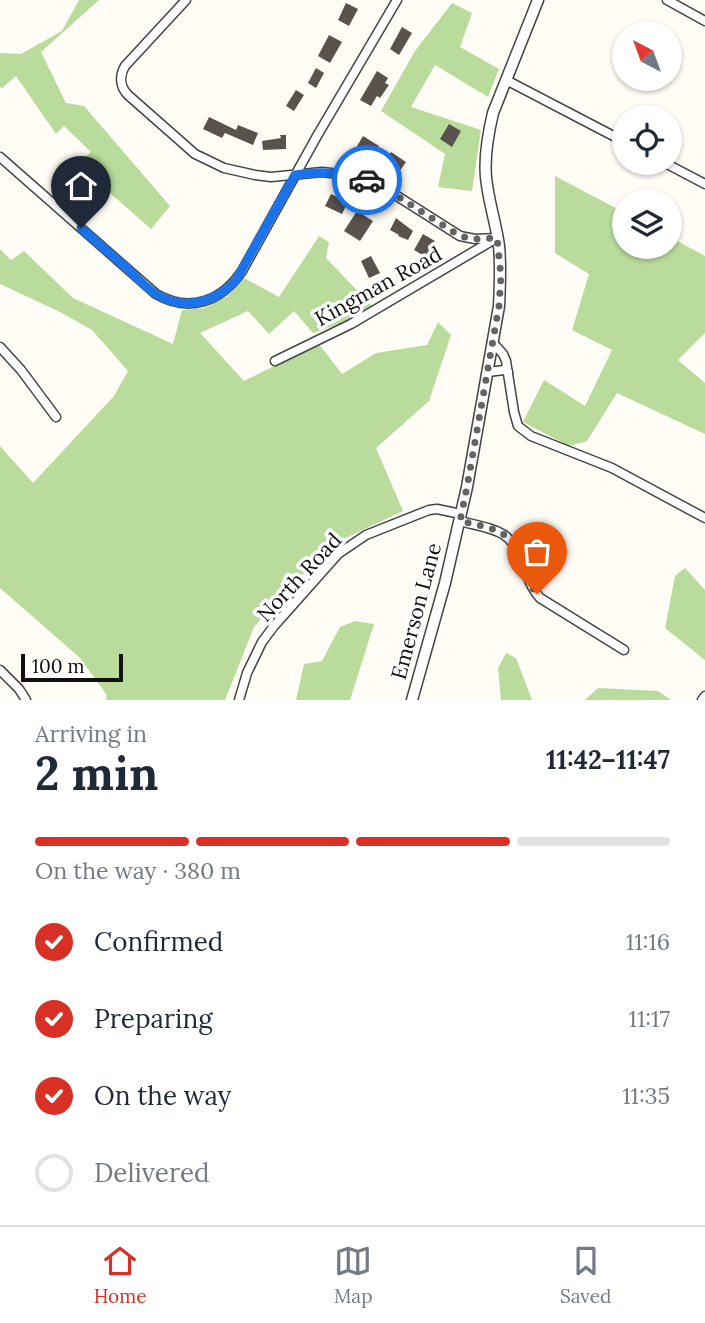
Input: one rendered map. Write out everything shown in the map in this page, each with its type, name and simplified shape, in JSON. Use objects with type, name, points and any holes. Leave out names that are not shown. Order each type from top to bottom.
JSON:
[{"type":"street","points":[[186,0],[125,66],[121,83],[126,93],[195,154],[216,165],[239,172],[271,177],[322,172],[362,178],[386,189],[460,236],[475,239],[497,238]]},
{"type":"street","points":[[0,157],[150,290],[167,300],[186,303],[198,303],[216,296],[236,280],[397,0]]},
{"type":"street","name":"Emerson Lane","points":[[412,700],[460,518],[498,318],[500,286],[497,238],[486,177],[486,152],[491,120],[538,0]]},
{"type":"street","points":[[667,0],[705,21]]},
{"type":"street","points":[[506,80],[612,135]]},
{"type":"street","points":[[682,172],[705,184]]},
{"type":"street","name":"Kingman Road","points":[[275,362],[351,324],[497,238]]},
{"type":"street","points":[[493,343],[506,361],[510,395],[518,426],[531,436],[612,468],[705,518]]},
{"type":"street","points":[[0,347],[56,417]]},
{"type":"street","points":[[488,372],[508,372]]},
{"type":"street","name":"North Road","points":[[239,700],[247,673],[262,642],[338,554],[366,536],[429,510],[437,509],[505,533],[520,553],[529,581],[540,598],[624,650]]},
{"type":"street","points":[[0,670],[26,700]]},
{"type":"street","points":[[702,700],[705,696]]},
{"type":"green space","points":[[79,0],[99,0],[41,52],[66,103],[84,106],[170,206],[151,229],[77,164],[91,152],[64,126],[56,134],[16,76],[0,87],[0,53],[21,54],[62,31]]},
{"type":"green space","points":[[452,3],[472,13],[460,47],[499,69],[488,97],[435,65],[411,107],[481,130],[472,191],[438,187],[445,154],[381,111],[415,51]]},
{"type":"green space","points":[[555,176],[612,206],[612,259],[682,259],[682,244],[705,256],[705,333],[678,360],[705,383],[705,434],[617,393],[587,441],[569,446],[523,422],[544,380],[585,406],[612,350],[572,330],[589,274],[555,253]]},
{"type":"green space","points":[[319,236],[329,242],[326,258],[377,311],[313,333],[294,311],[269,334],[248,311],[200,333],[244,381],[319,344],[342,374],[376,353],[427,345],[438,322],[451,335],[429,401],[376,448],[403,511],[337,542],[296,581],[254,627],[225,700],[106,700],[107,695],[79,657],[0,588],[0,446],[33,483],[114,396],[128,371],[92,330],[0,284],[0,249],[11,260],[24,251],[73,298],[173,344],[182,310],[204,308],[228,296],[244,278],[279,297]]},
{"type":"green space","points":[[685,568],[705,590],[705,660],[665,628],[675,576]]},
{"type":"green space","points":[[355,621],[374,624],[350,700],[296,700],[304,664],[322,661],[340,627]]},
{"type":"green space","points":[[506,653],[516,658],[532,700],[501,700],[498,668]]},
{"type":"green space","points":[[598,688],[658,691],[671,700],[585,700]]},
{"type":"building","points":[[346,3],[358,9],[349,26],[338,20]]},
{"type":"building","points":[[402,27],[412,33],[399,55],[390,49]]},
{"type":"building","points":[[329,35],[342,42],[330,63],[318,56]]},
{"type":"building","points":[[316,68],[324,73],[316,88],[308,83]]},
{"type":"building","points":[[377,71],[388,78],[385,83],[389,85],[371,106],[360,100]]},
{"type":"building","points":[[296,90],[304,95],[294,111],[286,106]]},
{"type":"building","points":[[209,117],[236,130],[238,125],[258,133],[253,145],[225,133],[222,138],[203,129]]},
{"type":"building","points":[[449,124],[461,131],[452,147],[440,139]]},
{"type":"building","points":[[280,135],[286,135],[286,149],[263,150],[262,141],[281,138]]},
{"type":"building","points":[[363,136],[379,146],[373,157],[356,148]]},
{"type":"building","points":[[391,152],[406,162],[399,172],[384,162]]},
{"type":"building","points":[[331,194],[348,202],[342,214],[325,206]]},
{"type":"building","points":[[357,211],[373,221],[360,241],[344,231]]},
{"type":"building","points":[[396,218],[413,231],[408,240],[390,230]]},
{"type":"building","points":[[423,234],[435,241],[426,257],[414,250]]},
{"type":"building","points":[[371,256],[380,273],[369,278],[361,261]]},
{"type":"way so far","points":[[367,180],[460,236],[475,239],[497,238],[501,276],[496,330],[460,521],[505,533],[520,553],[529,581],[537,594]]},
{"type":"route","points":[[81,228],[156,294],[173,302],[198,303],[222,293],[236,280],[295,175],[322,172],[367,180]]}]
